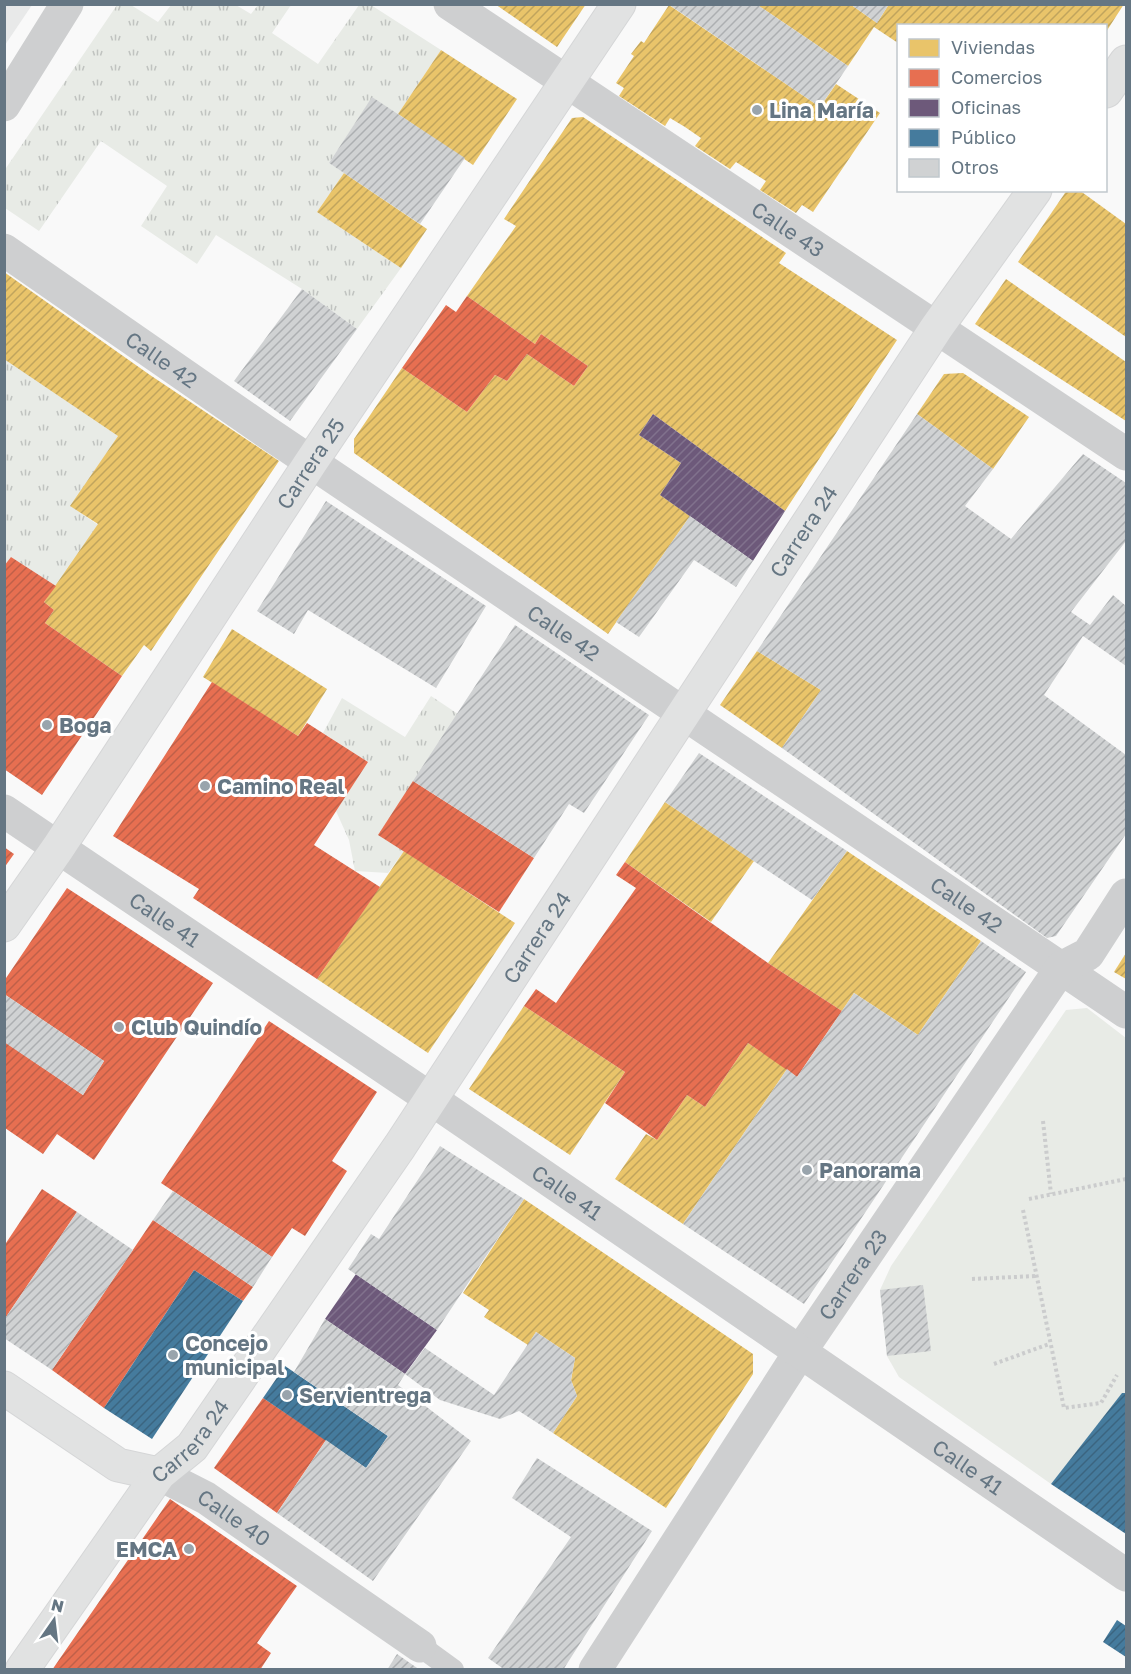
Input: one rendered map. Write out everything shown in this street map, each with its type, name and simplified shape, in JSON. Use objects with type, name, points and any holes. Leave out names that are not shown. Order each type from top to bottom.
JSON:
[{"type":"main road","name":"Carrera 25","points":[[4,925],[58,848],[310,462],[619,4]]},
{"type":"main road","points":[[1107,90],[1126,62]]},
{"type":"main road","name":"Carrera 24","points":[[22,1670],[159,1474],[192,1447],[431,1099],[937,327],[1034,192]]},
{"type":"main road","name":"Calle 40","points":[[4,1388],[118,1465],[159,1474]]},
{"type":"street","points":[[7,87],[67,4]]},
{"type":"street","name":"Calle 43","points":[[450,4],[1126,454]]},
{"type":"street","name":"Calle 42","points":[[4,250],[310,462],[1126,1012]]},
{"type":"street","name":"Calle 41","points":[[4,811],[431,1099],[1126,1575]]},
{"type":"street","name":"Carrera 23","points":[[595,1670],[800,1352],[1061,968],[1088,954],[1126,895]]},
{"type":"street","name":"Calle 40","points":[[159,1474],[206,1498],[420,1646]]},
{"type":"lane","name":"Calle 40","points":[[420,1646],[453,1670]]},
{"type":"path","points":[[1043,1121],[1051,1194]]},
{"type":"path","points":[[1029,1199],[1126,1179]]},
{"type":"path","points":[[1023,1210],[1064,1408],[1101,1403],[1117,1375]]},
{"type":"path","points":[[972,1279],[1036,1276]]},
{"type":"path","points":[[994,1364],[1050,1344]]},
{"type":"shaded area","points":[[4,5],[32,5],[5,45]]},
{"type":"green space","points":[[117,5],[131,5],[158,22],[171,5],[236,5],[251,14],[258,5],[291,5],[272,33],[318,64],[359,5],[371,5],[441,50],[398,114],[372,98],[329,163],[344,173],[317,212],[401,268],[357,329],[302,289],[216,235],[197,264],[141,226],[167,186],[101,141],[39,231],[5,208],[4,171]]},
{"type":"green space","points":[[5,359],[118,436],[71,506],[98,525],[56,586],[11,557],[5,566]]},
{"type":"green space","points":[[431,696],[458,714],[404,851],[388,873],[355,871],[349,840],[336,811],[368,762],[323,733],[342,698],[405,737]]},
{"type":"green space","points":[[1087,1008],[1126,1038],[1126,1393],[1122,1394],[1051,1484],[899,1377],[887,1356],[880,1290],[891,1266],[1066,1010]]},
{"type":"building: Viviendas","points":[[495,4],[586,4],[557,47]]},
{"type":"building: Viviendas","points":[[756,4],[850,4],[877,23],[889,4],[1124,4],[1107,30],[1107,24],[897,24],[897,42],[874,27],[848,66]]},
{"type":"building: Viviendas","name":"Lina María","points":[[669,5],[820,107],[836,84],[880,113],[813,212],[802,205],[796,213],[760,190],[766,181],[736,162],[730,169],[695,146],[701,138],[685,127],[670,118],[665,126],[619,96],[624,88],[616,83],[634,56],[631,54],[641,41],[644,43]]},
{"type":"building: Viviendas","points":[[441,50],[517,99],[473,165],[398,114]]},
{"type":"building: Viviendas","points":[[583,117],[786,253],[779,263],[897,340],[785,511],[653,414],[639,435],[681,463],[660,495],[690,516],[608,634],[354,453],[354,439],[402,368],[467,412],[495,375],[507,381],[527,354],[574,386],[588,366],[541,334],[535,344],[467,296],[516,226],[504,219],[572,118]]},
{"type":"building: Viviendas","points":[[344,173],[427,229],[401,268],[317,212]]},
{"type":"building: Viviendas","points":[[1066,192],[1082,192],[1126,224],[1126,337],[1018,262]]},
{"type":"building: Viviendas","points":[[4,272],[150,375],[279,461],[151,651],[144,645],[122,676],[45,623],[54,610],[44,602],[98,524],[70,506],[118,436],[4,359]]},
{"type":"building: Viviendas","points":[[1006,279],[1126,362],[1126,421],[975,324]]},
{"type":"building: Viviendas","points":[[963,373],[1029,417],[993,469],[917,414],[944,374]]},
{"type":"building: Viviendas","points":[[232,629],[327,689],[298,736],[203,677]]},
{"type":"building: Viviendas","points":[[757,651],[821,690],[782,748],[720,705]]},
{"type":"building: Viviendas","points":[[665,802],[754,861],[711,922],[625,862]]},
{"type":"building: Viviendas","points":[[404,851],[515,923],[428,1053],[317,979]]},
{"type":"building: Viviendas","points":[[847,851],[981,941],[918,1035],[854,993],[842,1011],[768,963]]},
{"type":"building: Viviendas","points":[[1126,953],[1126,979],[1114,972]]},
{"type":"building: Viviendas","points":[[524,1006],[625,1072],[570,1155],[469,1089]]},
{"type":"building: Viviendas","points":[[748,1043],[787,1069],[683,1224],[615,1179],[646,1134],[657,1140],[687,1095],[705,1107]]},
{"type":"building: Viviendas","points":[[524,1199],[753,1354],[753,1374],[666,1508],[553,1433],[577,1396],[571,1380],[575,1358],[536,1332],[528,1345],[484,1317],[489,1310],[463,1293]]},
{"type":"building: Comercios","points":[[467,296],[535,344],[541,334],[588,366],[574,386],[527,354],[507,381],[495,375],[467,412],[402,368],[446,305],[456,312]]},
{"type":"building: Comercios","name":"Boga","points":[[11,557],[56,586],[44,602],[54,610],[45,623],[122,676],[42,795],[4,769],[4,566]]},
{"type":"building: Comercios","points":[[212,682],[298,736],[307,723],[368,762],[314,845],[380,887],[317,979],[193,898],[199,889],[113,836]]},
{"type":"building: Comercios","points":[[413,781],[534,858],[499,912],[378,835]]},
{"type":"building: Comercios","points":[[4,847],[14,854],[4,868]]},
{"type":"building: Comercios","points":[[625,862],[768,963],[842,1011],[797,1077],[748,1043],[705,1107],[687,1095],[657,1140],[605,1103],[625,1072],[524,1006],[536,989],[556,1003],[636,888],[616,875]]},
{"type":"building: Comercios","name":"Club Quindío","points":[[67,888],[213,983],[94,1160],[57,1134],[43,1154],[5,1128],[5,1042],[83,1095],[104,1061],[4,994],[4,981]]},
{"type":"building: Comercios","points":[[269,1021],[377,1092],[332,1161],[347,1171],[305,1236],[292,1228],[272,1257],[161,1183]]},
{"type":"building: Comercios","points":[[42,1189],[77,1212],[4,1320],[4,1246]]},
{"type":"building: Comercios","points":[[153,1220],[253,1287],[243,1301],[194,1270],[104,1408],[52,1370]]},
{"type":"building: Comercios","points":[[263,1398],[326,1440],[277,1513],[214,1468]]},
{"type":"building: Comercios","name":"EMCA","points":[[170,1499],[297,1586],[257,1643],[271,1653],[260,1670],[52,1670]]},
{"type":"building: Oficinas","points":[[653,414],[785,511],[753,561],[660,495],[681,463],[639,435]]},
{"type":"building: Oficinas","points":[[356,1274],[437,1330],[405,1374],[325,1319]]},
{"type":"building: Público","name":"Concejo municipal","points":[[194,1270],[243,1301],[152,1439],[104,1408]]},
{"type":"building: Público","points":[[285,1366],[388,1436],[366,1468],[263,1398]]},
{"type":"building: Público","points":[[1122,1393],[1126,1393],[1126,1534],[1051,1484]]},
{"type":"building: Público","points":[[1117,1620],[1126,1626],[1126,1657],[1103,1642]]},
{"type":"building: Otros","points":[[668,4],[756,4],[848,66],[820,107]]},
{"type":"building: Otros","points":[[850,4],[889,4],[877,23]]},
{"type":"building: Otros","points":[[372,97],[465,158],[420,224],[329,163]]},
{"type":"building: Otros","points":[[302,289],[357,329],[290,421],[234,381]]},
{"type":"building: Otros","points":[[917,414],[993,469],[965,506],[1011,539],[1083,454],[1126,483],[1126,541],[1071,612],[1090,625],[1113,595],[1126,606],[1126,666],[1083,636],[1044,695],[1126,755],[1126,834],[1056,936],[1047,938],[782,748],[821,690],[757,651]]},
{"type":"building: Otros","points":[[326,501],[486,606],[436,688],[308,610],[294,634],[257,611]]},
{"type":"building: Otros","points":[[690,516],[753,561],[736,587],[694,560],[639,637],[616,622]]},
{"type":"building: Otros","points":[[515,625],[649,715],[584,813],[569,804],[534,858],[413,781]]},
{"type":"building: Otros","points":[[699,753],[847,851],[812,900],[665,802]]},
{"type":"building: Otros","name":"Panorama","points":[[981,941],[1026,972],[804,1304],[683,1224],[787,1069],[797,1077],[854,993],[918,1035]]},
{"type":"building: Otros","points":[[4,994],[104,1061],[83,1095],[4,1042]]},
{"type":"building: Otros","points":[[440,1146],[524,1199],[437,1330],[348,1269],[371,1234],[379,1239]]},
{"type":"building: Otros","points":[[173,1191],[272,1257],[253,1287],[153,1220]]},
{"type":"building: Otros","points":[[77,1212],[133,1250],[52,1370],[4,1338],[4,1320]]},
{"type":"building: Otros","points":[[923,1285],[931,1351],[887,1356],[880,1290]]},
{"type":"building: Otros","points":[[325,1319],[405,1374],[398,1385],[471,1441],[373,1581],[277,1513],[326,1440],[366,1468],[388,1436],[294,1372]]},
{"type":"building: Otros","points":[[536,1332],[575,1358],[571,1380],[577,1396],[553,1433],[519,1411],[500,1419],[440,1400],[405,1374],[425,1348],[494,1395]]},
{"type":"building: Otros","points":[[537,1458],[652,1531],[563,1670],[505,1670],[488,1658],[571,1537],[512,1498]]},
{"type":"building: Otros","points":[[397,1654],[420,1670],[387,1670]]},
{"type":"place","name":"Lina María","points":[[757,110]]},
{"type":"place","name":"Boga","points":[[47,725]]},
{"type":"place","name":"Camino Real","points":[[205,786]]},
{"type":"place","name":"Club Quindío","points":[[119,1027]]},
{"type":"place","name":"Panorama","points":[[807,1170]]},
{"type":"place","name":"Concejo municipal","points":[[173,1355]]},
{"type":"place","name":"Servientrega","points":[[287,1395]]},
{"type":"place","name":"EMCA","points":[[189,1549]]}]
